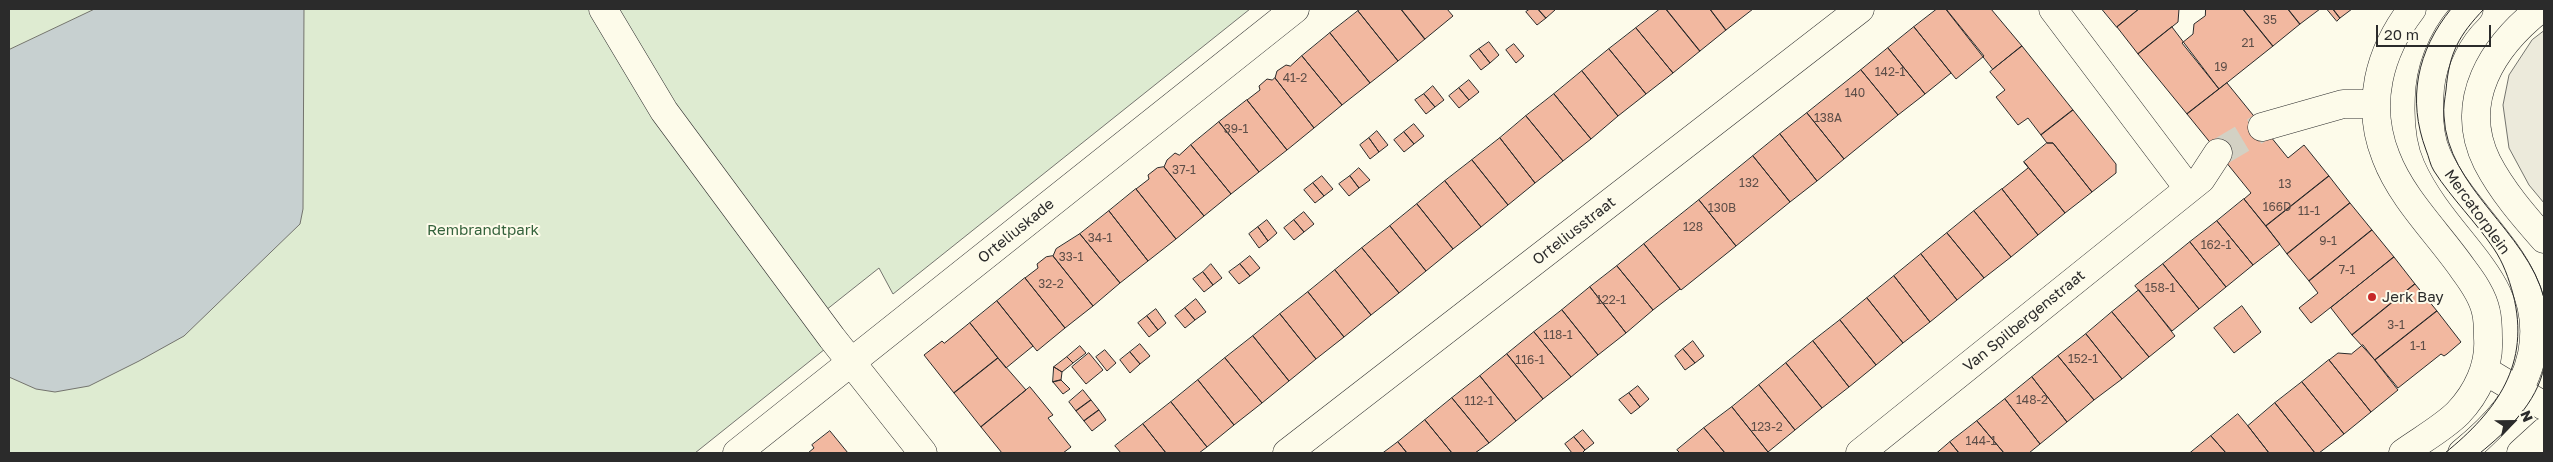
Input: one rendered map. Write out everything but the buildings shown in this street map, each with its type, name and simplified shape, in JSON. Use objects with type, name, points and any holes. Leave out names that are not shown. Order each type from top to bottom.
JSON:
[{"type":"street","points":[[604,9],[664,111],[852,362],[923,453]]},
{"type":"street","name":"Orteliuskade","points":[[737,453],[1295,9]]},
{"type":"street","name":"Orteliusstraat","points":[[1287,453],[1860,9]]},
{"type":"street","points":[[2053,9],[2188,188]]},
{"type":"street","points":[[2403,453],[2457,413],[2474,393],[2489,352],[2486,311],[2474,284],[2407,195],[2386,159],[2378,137],[2375,104],[2378,73],[2389,44],[2412,9]]},
{"type":"street","name":"Mercatorplein","points":[[2462,453],[2482,437],[2504,414],[2520,392],[2529,366],[2534,343],[2535,319],[2530,295],[2517,269],[2455,186],[2437,155],[2429,128],[2431,76],[2442,45],[2461,17],[2469,9]]},
{"type":"street","points":[[2540,9],[2505,41],[2487,67],[2478,92],[2476,115],[2478,137],[2487,161],[2510,199],[2544,239]]},
{"type":"street","points":[[2262,127],[2343,104],[2375,104]]},
{"type":"street","name":"Van Spilbergenstraat","points":[[1860,453],[2201,179],[2218,153]]},
{"type":"street","points":[[2484,370],[2544,406]]},
{"type":"street","points":[[2521,453],[2544,432]]},
{"type":"green space","name":"Rembrandtpark","points":[[9,9],[1250,9],[893,294],[879,268],[821,314],[840,337],[695,453],[9,453]]},
{"type":"shaded area","points":[[95,9],[304,9],[303,209],[300,224],[184,336],[89,386],[55,392],[36,389],[9,377],[9,50]]},
{"type":"shaded area","points":[[2544,31],[2544,203],[2529,185],[2509,148],[2503,105],[2509,75],[2532,40]]},
{"type":"tunnel","points":[[2218,153],[2262,127]]},
{"type":"tram line","points":[[2445,453],[2464,437],[2494,403],[2505,384],[2513,364],[2517,342],[2517,319],[2513,294],[2503,265],[2487,239],[2434,171],[2420,131],[2417,94],[2423,59],[2439,25],[2451,9]]},
{"type":"tram line","points":[[2484,9],[2462,36],[2450,65],[2444,110],[2448,142],[2458,165],[2472,188],[2522,251],[2535,274],[2544,298]]},
{"type":"tram line","points":[[2480,453],[2520,415],[2535,393],[2544,367]]},
{"type":"place","name":"Jerk Bay","points":[[2372,297]]}]
